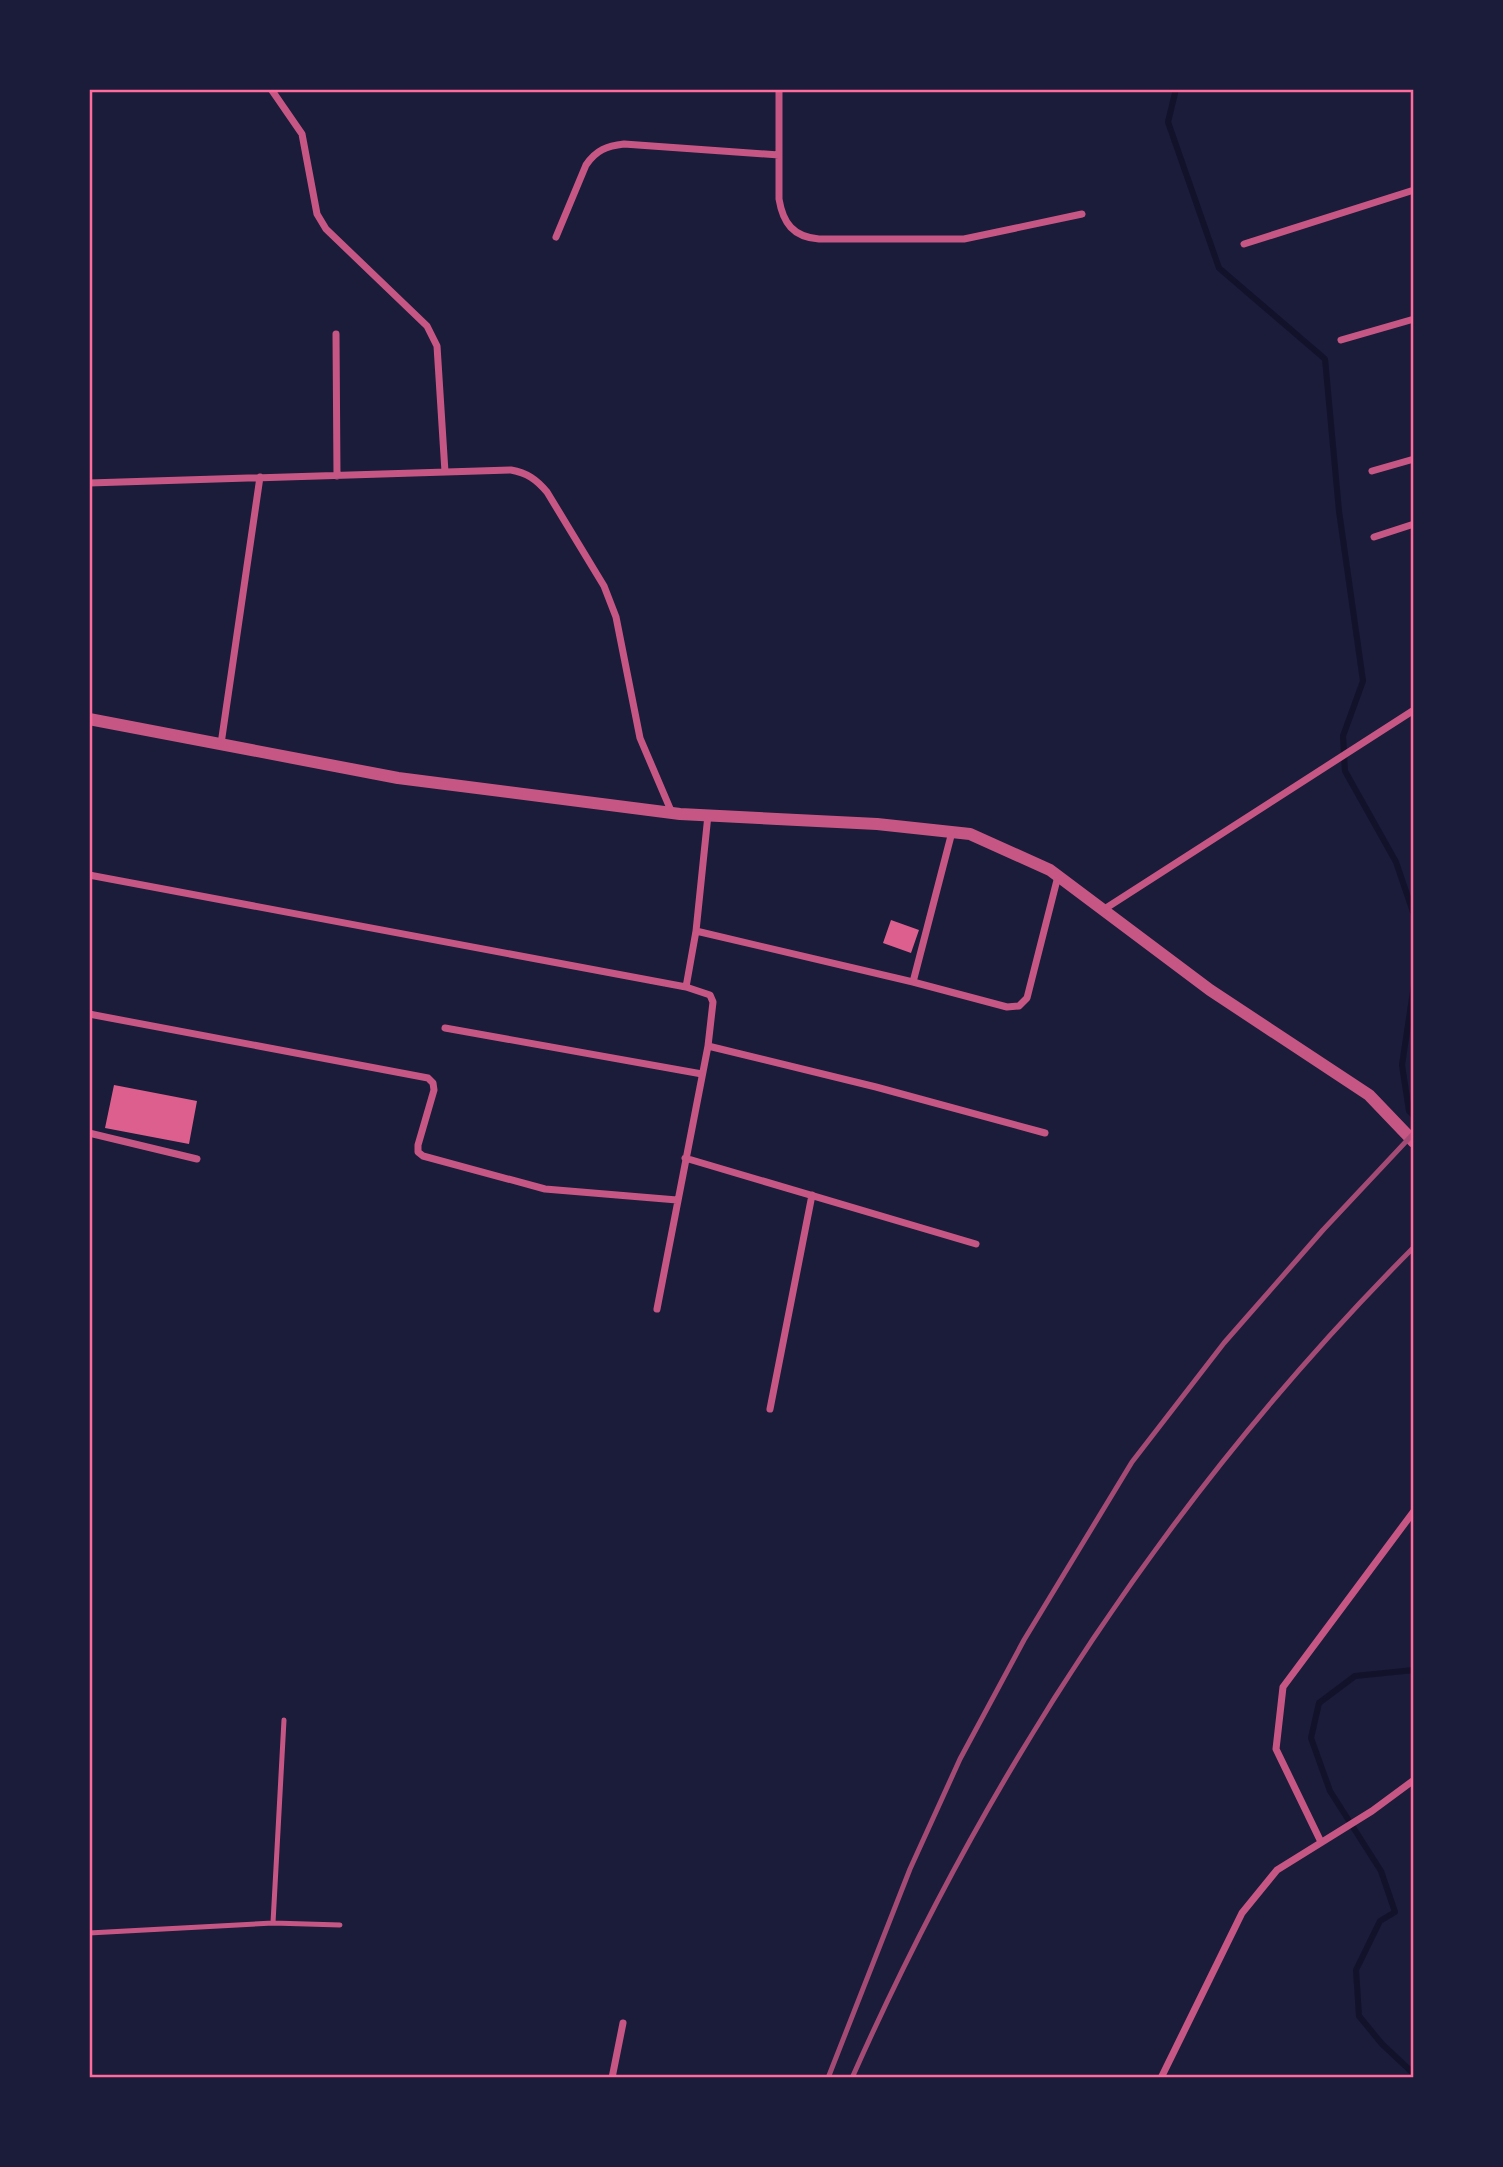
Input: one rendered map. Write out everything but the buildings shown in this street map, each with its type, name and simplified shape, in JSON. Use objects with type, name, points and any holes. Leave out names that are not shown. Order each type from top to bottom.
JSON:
[{"type":"street","points":[[271,89],[302,134],[317,214],[326,229],[427,326],[434,336],[437,346],[445,472]]},
{"type":"street","points":[[779,89],[779,199],[781,213],[796,234],[807,238],[964,239],[1082,214]]},
{"type":"street","points":[[556,237],[586,165],[592,156],[611,146],[624,144],[779,155]]},
{"type":"street","points":[[1244,244],[1414,190]]},
{"type":"street","points":[[1341,340],[1414,319]]},
{"type":"street","points":[[336,334],[337,475]]},
{"type":"street","points":[[1372,471],[1414,458]]},
{"type":"street","points":[[89,483],[511,470],[525,473],[539,482],[547,492],[604,586],[616,617],[639,738],[673,813]]},
{"type":"street","points":[[221,744],[260,477]]},
{"type":"street","points":[[1374,537],[1414,524]]},
{"type":"street","points":[[1103,910],[1414,710]]},
{"type":"street","points":[[89,719],[398,778],[673,813],[877,824],[970,834],[1050,870],[1210,990],[1369,1094],[1414,1142]]},
{"type":"street","points":[[686,987],[696,931],[708,815]]},
{"type":"street","points":[[913,982],[952,832]]},
{"type":"street","points":[[89,875],[686,987],[710,995],[713,1002],[708,1046],[657,1309]]},
{"type":"street","points":[[696,931],[1007,1007],[1019,1006],[1027,998],[1058,876]]},
{"type":"street","points":[[89,1014],[428,1078],[433,1083],[434,1090],[418,1145],[418,1152],[423,1156],[545,1189],[677,1199]]},
{"type":"street","points":[[445,1028],[702,1073]]},
{"type":"street","points":[[708,1046],[876,1087],[1045,1133]]},
{"type":"street","points":[[89,1133],[197,1158]]},
{"type":"street","points":[[685,1157],[976,1244]]},
{"type":"street","points":[[770,1409],[812,1195]]},
{"type":"street","points":[[1321,1842],[1276,1749],[1283,1687],[1414,1511]]},
{"type":"street","points":[[1161,2078],[1242,1913],[1277,1870],[1372,1811],[1414,1780]]},
{"type":"street","points":[[612,2078],[623,2023]]},
{"type":"lane","points":[[273,1923],[284,1720]]},
{"type":"lane","points":[[89,1933],[273,1923],[340,1926]]},
{"type":"waterway","points":[[1176,89],[1168,122],[1219,268],[1325,359],[1339,511],[1363,681],[1343,736],[1345,771],[1396,862],[1414,915]]},
{"type":"waterway","points":[[1414,985],[1402,1065],[1409,1111],[1414,1116]]},
{"type":"waterway","points":[[1414,1670],[1355,1676],[1319,1703],[1311,1738],[1330,1791],[1381,1871],[1395,1912],[1380,1921],[1356,1970],[1359,2016],[1382,2044],[1414,2074]]},
{"type":"railway","points":[[828,2078],[910,1869],[960,1759],[1024,1640],[1132,1462],[1224,1343],[1323,1230],[1414,1133]]},
{"type":"railway","points":[[852,2078],[906,1963],[964,1851],[1027,1742],[1094,1637],[1167,1534],[1244,1435],[1326,1339],[1414,1247]]}]
